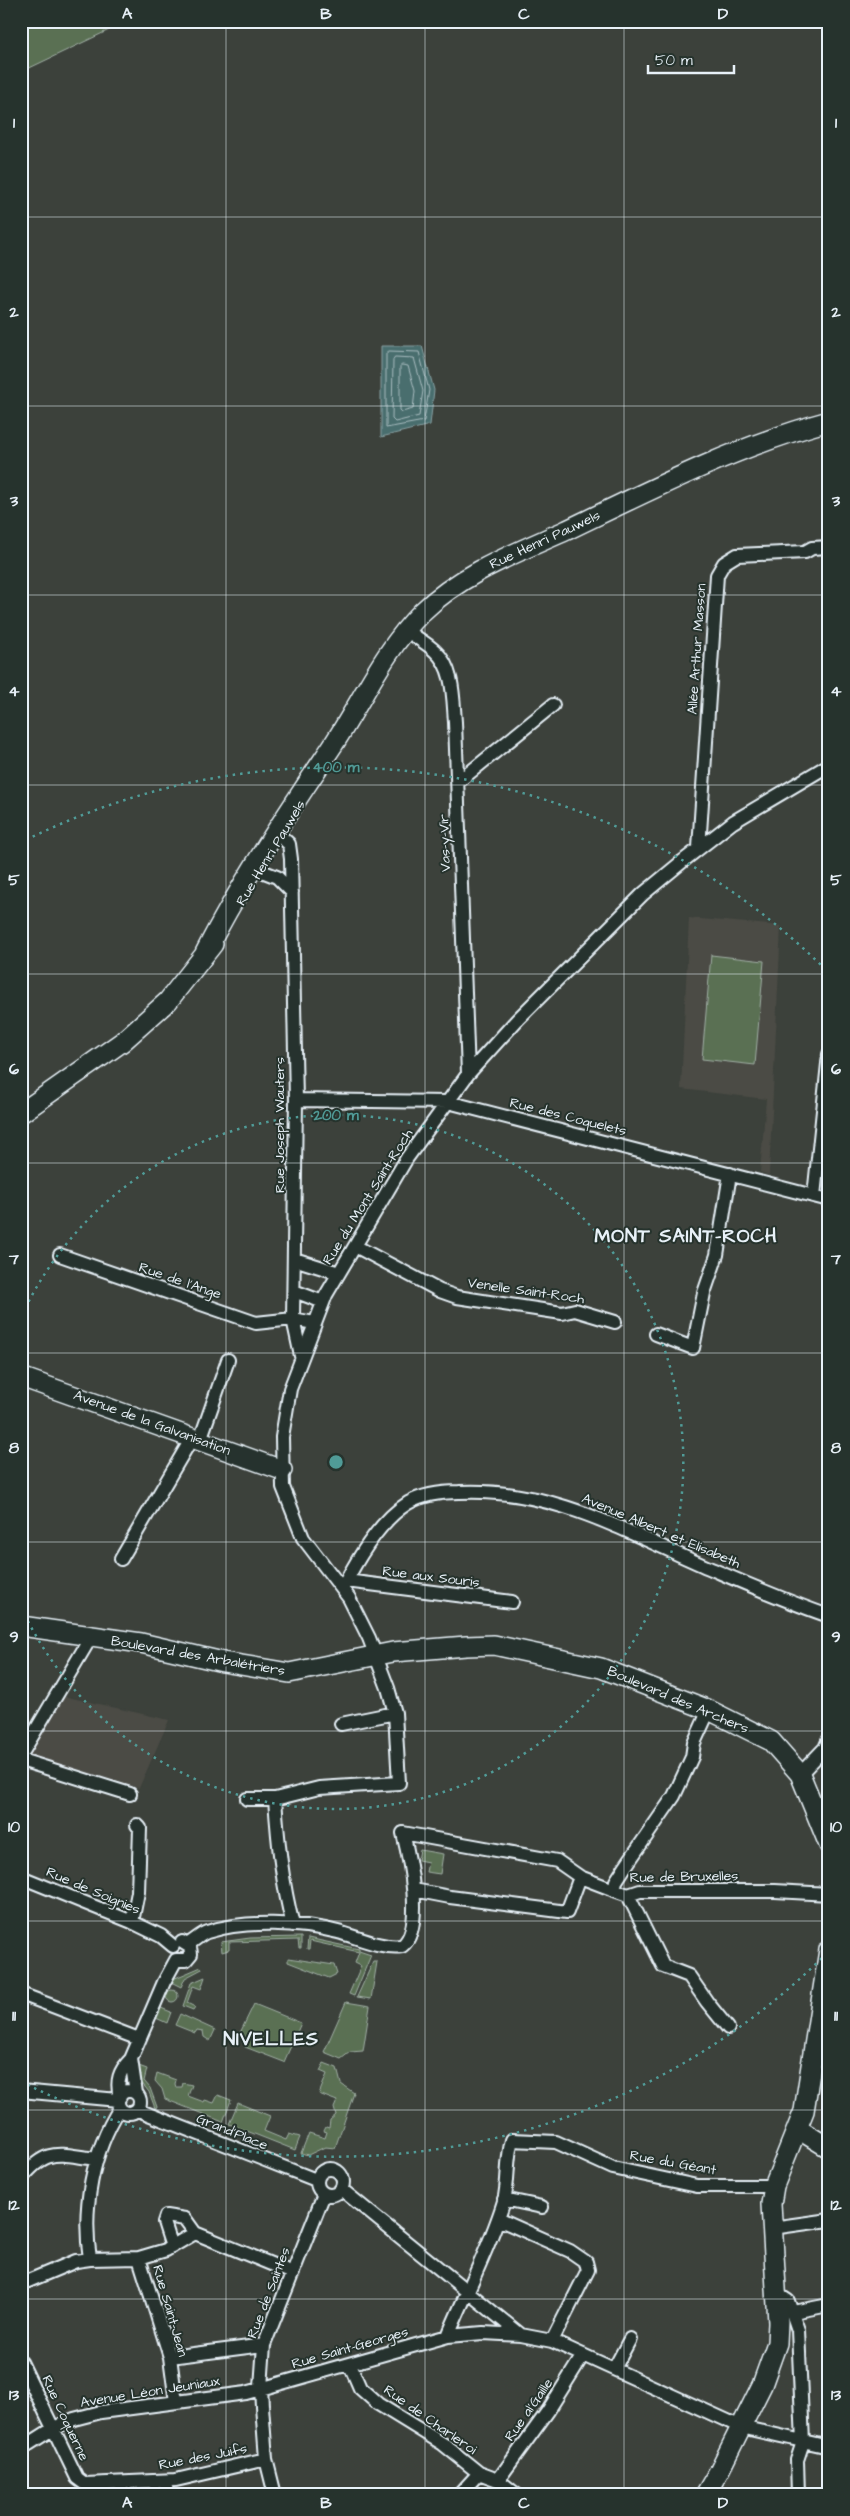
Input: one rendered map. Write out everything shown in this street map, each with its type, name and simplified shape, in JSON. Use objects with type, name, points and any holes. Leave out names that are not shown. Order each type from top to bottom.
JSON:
[{"type":"main road","name":"Rue Henri Pauwels","points":[[21,1113],[122,1042],[168,1001],[205,953],[279,834],[308,779],[331,748],[406,630],[445,592],[476,572],[732,454],[780,435],[829,421]]},
{"type":"main road","name":"Avenue de la Galvanisation","points":[[21,1376],[282,1470]]},
{"type":"main road","name":"Boulevard des Arbalétriers","points":[[21,1626],[141,1643],[223,1662],[289,1673],[375,1657]]},
{"type":"main road","name":"Boulevard des Archers","points":[[375,1657],[393,1652],[494,1645],[601,1668],[709,1710],[771,1741],[800,1774],[829,1845]]},
{"type":"main road","points":[[705,2495],[742,2427],[771,2364],[777,2343],[771,2204],[774,2186],[798,2129],[809,2089],[829,1950]]},
{"type":"main road","points":[[798,2129],[829,2148]]},
{"type":"street","name":"Allée Arthur Masson","points":[[699,848],[717,575],[724,564],[737,555],[806,552],[812,548],[829,547]]},
{"type":"street","name":"Vas-y-Vir","points":[[406,630],[435,650],[445,663],[451,685],[458,782],[468,1074]]},
{"type":"street","points":[[458,782],[553,705]]},
{"type":"street","name":"Rue du Mont Saint-Roch","points":[[275,1799],[319,1788],[399,1783],[395,1713],[388,1688],[360,1617],[344,1585],[303,1538],[283,1487],[284,1418],[290,1389],[322,1302],[407,1158],[468,1074],[517,1020],[643,894],[699,848],[733,822],[829,764]]},
{"type":"street","name":"Rue Joseph Wauters","points":[[279,834],[289,844],[292,892],[296,1100],[293,1319],[299,1362]]},
{"type":"street","points":[[257,870],[277,877],[292,892]]},
{"type":"street","points":[[814,1196],[829,1054]]},
{"type":"street","name":"Rue des Coquelets","points":[[296,1100],[448,1102],[829,1200]]},
{"type":"street","points":[[656,1334],[693,1348],[704,1293],[717,1254],[730,1174]]},
{"type":"street","name":"Venelle Saint-Roch","points":[[355,1246],[430,1287],[457,1297],[562,1313],[576,1310],[615,1322]]},
{"type":"street","name":"Rue de l'Ange","points":[[60,1255],[256,1323],[293,1319],[314,1323]]},
{"type":"street","points":[[294,1259],[339,1273]]},
{"type":"street","points":[[294,1291],[322,1302]]},
{"type":"street","points":[[121,1559],[196,1439],[228,1360]]},
{"type":"street","name":"Avenue Albert et Elisabeth","points":[[344,1585],[391,1516],[410,1502],[429,1495],[450,1492],[504,1492],[540,1498],[587,1513],[709,1568],[829,1616]]},
{"type":"street","name":"Rue aux Souris","points":[[344,1585],[512,1602]]},
{"type":"street","points":[[21,1755],[91,1636]]},
{"type":"street","points":[[614,1890],[616,1881],[674,1796],[692,1758],[694,1743],[709,1710]]},
{"type":"street","points":[[341,1724],[395,1713]]},
{"type":"street","points":[[800,1774],[825,1748],[829,1739]]},
{"type":"street","points":[[21,1760],[130,1794]]},
{"type":"street","points":[[247,1799],[275,1799],[281,1868],[293,1924]]},
{"type":"street","points":[[132,1922],[138,1892],[140,1828],[136,1825]]},
{"type":"street","name":"Rue de Bruxelles","points":[[414,1890],[403,1832],[557,1861],[580,1877],[628,1894],[640,1891],[775,1891],[829,1894]]},
{"type":"street","name":"Rue de Soignies","points":[[21,1877],[132,1922],[154,1933],[173,1946]]},
{"type":"street","points":[[188,1944],[191,1951],[189,1958],[183,1962],[176,1960],[171,1952],[173,1946],[178,1942],[188,1944],[206,1932],[293,1924],[337,1932],[384,1944],[402,1946],[408,1939],[411,1926],[414,1890],[438,1895],[567,1912],[580,1877]]},
{"type":"street","points":[[628,1894],[664,1966],[689,1976],[706,2002],[728,2028]]},
{"type":"street","points":[[119,2102],[117,2083],[124,2066],[131,2060],[166,1976],[176,1960]]},
{"type":"street","points":[[21,1994],[139,2039]]},
{"type":"street","points":[[21,2091],[119,2102],[131,2114],[138,2110],[141,2103],[136,2093],[131,2060]]},
{"type":"street","points":[[90,2259],[86,2232],[88,2202],[97,2159],[119,2102],[129,2091],[136,2093]]},
{"type":"street","name":"Grand'Place","points":[[138,2110],[316,2180]]},
{"type":"street","name":"Rue du Géant","points":[[504,2199],[508,2153],[512,2140],[556,2142],[613,2168],[681,2183],[714,2187],[774,2186]]},
{"type":"street","points":[[21,2179],[36,2161],[47,2156],[97,2159]]},
{"type":"street","points":[[333,2168],[342,2177],[341,2189],[333,2195],[324,2194],[318,2188],[316,2180],[324,2169],[333,2168]]},
{"type":"street","name":"Rue Saint-Georges","points":[[341,2189],[521,2335]]},
{"type":"street","name":"Rue de Saintes","points":[[275,2495],[266,2459],[261,2387],[264,2346],[324,2194]]},
{"type":"street","points":[[448,2336],[498,2219],[504,2199],[542,2207]]},
{"type":"street","points":[[172,2247],[164,2222],[166,2216],[185,2219],[195,2233],[293,2273]]},
{"type":"street","points":[[498,2219],[570,2251],[586,2262],[588,2270],[552,2341]]},
{"type":"street","points":[[772,2228],[829,2220]]},
{"type":"street","points":[[21,2284],[49,2271],[90,2259],[139,2258],[172,2247],[195,2233]]},
{"type":"street","name":"Rue Saint-Jean","points":[[139,2258],[170,2357],[176,2402]]},
{"type":"street","points":[[776,2293],[788,2301],[798,2330],[803,2442],[797,2460],[798,2495]]},
{"type":"street","points":[[792,2312],[829,2305]]},
{"type":"street","name":"Rue Saint-Georges","points":[[261,2387],[350,2365],[448,2336],[484,2333],[521,2335],[552,2341],[742,2427],[829,2447]]},
{"type":"street","points":[[614,2369],[630,2339]]},
{"type":"street","points":[[170,2357],[264,2346]]},
{"type":"street","name":"Rue al'Gaille","points":[[498,2480],[548,2411],[583,2356]]},
{"type":"street","name":"Rue Coquerne","points":[[21,2362],[77,2478],[85,2484]]},
{"type":"street","name":"Rue de Charleroi","points":[[350,2365],[360,2388],[378,2404],[443,2444],[479,2473],[459,2495]]},
{"type":"street","name":"Avenue Léon Jeuniaux","points":[[21,2449],[54,2428],[74,2419],[101,2412],[246,2393],[261,2387]]},
{"type":"street","name":"Rue des Juifs","points":[[85,2484],[164,2481],[221,2471],[266,2459]]},
{"type":"street","points":[[479,2473],[498,2480],[516,2495]]},
{"type":"street","points":[[164,2481],[168,2495]]},
{"type":"shaded area","points":[[689,918],[781,926],[769,1175],[760,1172],[766,1099],[681,1089]]},
{"type":"shaded area","points":[[63,1696],[169,1720],[139,1788],[29,1755]]},
{"type":"green space","points":[[21,21],[128,21],[21,72]]},
{"type":"green space","points":[[711,955],[764,961],[755,1065],[702,1059]]},
{"type":"green space","points":[[420,1850],[443,1854],[440,1874],[426,1872],[428,1862],[418,1860]]},
{"type":"green space","points":[[301,1937],[301,1948],[299,1948],[298,1940],[229,1942],[229,1950],[222,1952],[221,1942],[250,1938]]},
{"type":"green space","points":[[308,1938],[359,1949],[359,1951],[371,1955],[354,1996],[349,1994],[361,1966],[355,1963],[359,1952],[310,1941],[309,1949],[307,1949]]},
{"type":"green space","points":[[288,1958],[334,1965],[337,1974],[329,1978],[288,1962]]},
{"type":"green space","points":[[373,1962],[377,1962],[371,1999],[357,1997]]},
{"type":"green space","points":[[201,1967],[202,1969],[185,1978],[181,1987],[171,1982],[173,1979]]},
{"type":"green space","points":[[205,1977],[201,1989],[193,1986],[187,2003],[195,2007],[193,2010],[183,2006],[191,1983]]},
{"type":"green space","points":[[170,1990],[174,1990],[178,1996],[174,2002],[170,2002],[166,1998],[166,1994]]},
{"type":"green space","points":[[346,2002],[370,2006],[363,2051],[350,2052],[341,2059],[324,2052]]},
{"type":"green space","points":[[254,2004],[301,2023],[284,2062],[245,2047],[248,2039],[239,2035]]},
{"type":"green space","points":[[161,2008],[171,2012],[167,2023],[156,2018]]},
{"type":"green space","points":[[180,2014],[215,2030],[210,2041],[204,2037],[203,2031],[197,2030],[195,2033],[175,2025]]},
{"type":"green space","points":[[324,2063],[337,2068],[341,2084],[354,2093],[335,2148],[325,2147],[308,2155],[301,2153],[309,2133],[325,2138],[327,2132],[324,2131],[326,2127],[329,2128],[330,2120],[336,2115],[334,2108],[337,2101],[319,2094],[327,2074],[320,2071]]},
{"type":"green space","points":[[136,2065],[147,2069],[144,2081],[150,2088],[157,2107],[155,2108],[149,2092],[137,2077]]},
{"type":"green space","points":[[157,2073],[176,2080],[176,2087],[182,2087],[183,2083],[192,2085],[188,2096],[204,2102],[205,2100],[214,2103],[218,2095],[231,2100],[223,2122],[165,2099],[162,2089],[155,2081]]},
{"type":"green space","points":[[238,2103],[270,2116],[264,2131],[286,2140],[289,2134],[300,2137],[295,2150],[229,2124]]},
{"type":"water","points":[[381,346],[422,346],[434,390],[430,425],[381,437]]},
{"type":"district","name":"MONT SAINT-ROCH","points":[[686,1236]]},
{"type":"district","name":"NIVELLES","points":[[271,2039]]}]
